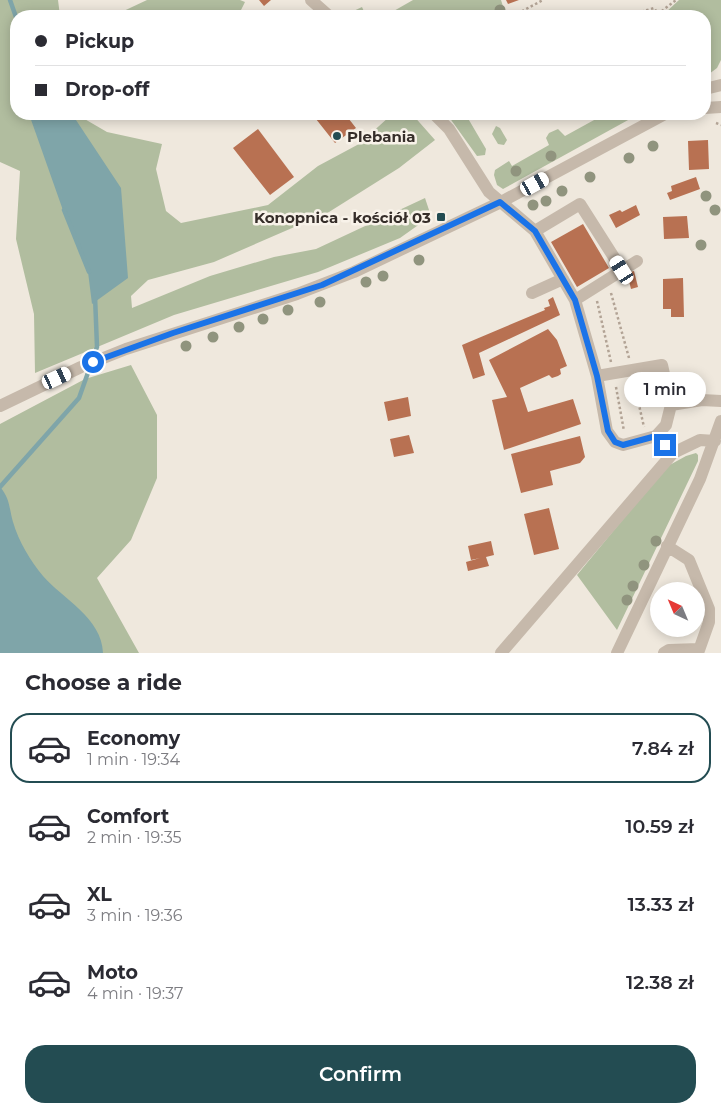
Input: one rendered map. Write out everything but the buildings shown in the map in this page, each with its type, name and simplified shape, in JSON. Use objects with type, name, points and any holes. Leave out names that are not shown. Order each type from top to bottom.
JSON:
[{"type":"street","points":[[311,0],[322,10]]},
{"type":"street","points":[[440,120],[449,129],[489,192],[535,231],[575,300],[597,376],[608,431],[615,442],[623,445],[651,438],[666,425],[671,405],[662,366],[597,376]]},
{"type":"street","points":[[0,406],[57,378],[119,352],[322,285],[500,202],[654,120]]},
{"type":"street","points":[[535,231],[580,204],[622,270]]},
{"type":"street","points":[[575,300],[637,261]]},
{"type":"street","points":[[532,293],[563,279]]},
{"type":"street","points":[[671,405],[702,400],[721,401]]},
{"type":"street","points":[[616,653],[700,479],[721,421]]},
{"type":"street","points":[[651,438],[674,453]]},
{"type":"street","points":[[501,653],[674,453],[700,440],[715,441]]},
{"type":"street","points":[[664,653],[669,650],[699,651],[709,622],[709,609],[689,560],[667,546]]},
{"type":"path","points":[[524,10],[543,0]]},
{"type":"path","points":[[663,10],[676,0]]},
{"type":"path","points":[[716,123],[721,125]]},
{"type":"path","points":[[608,279],[651,438]]},
{"type":"green space","points":[[0,0],[58,0],[59,10],[10,10],[10,120],[86,120],[107,132],[162,144],[156,169],[166,211],[181,223],[268,205],[318,166],[359,144],[386,120],[417,120],[435,140],[399,168],[329,212],[214,262],[148,280],[131,296],[132,308],[210,276],[274,257],[316,249],[425,198],[431,216],[400,238],[318,272],[174,315],[35,373],[34,314],[16,239],[20,171],[0,162]]},
{"type":"green space","points":[[147,0],[240,0],[245,2],[241,10],[126,10]]},
{"type":"green space","points":[[413,0],[501,0],[504,10],[396,10]]},
{"type":"green space","points":[[679,0],[721,0],[721,60],[717,68],[711,72],[711,10],[668,10]]},
{"type":"green space","points":[[451,120],[469,120],[486,149],[485,155],[477,156]]},
{"type":"green space","points":[[594,120],[628,120],[503,189],[497,185],[494,175],[495,170],[509,161],[512,166],[549,145],[546,138],[549,133],[558,129],[565,136]]},
{"type":"green space","points":[[496,126],[500,128],[507,140],[504,145],[498,144],[492,134]]},
{"type":"green space","points":[[131,365],[157,415],[157,478],[131,540],[97,578],[139,653],[0,653],[0,424],[85,379]]},
{"type":"green space","points":[[696,453],[698,461],[617,630],[577,575],[666,467],[686,456]]},
{"type":"water","points":[[31,120],[76,120],[121,188],[128,278],[92,304],[87,264],[65,216]]},
{"type":"water","points":[[0,487],[7,499],[18,537],[29,557],[43,576],[89,619],[101,641],[103,653],[0,653]]},
{"type":"waterway","points":[[10,0],[14,10]]},
{"type":"waterway","points":[[64,210],[89,272]]},
{"type":"waterway","points":[[92,360],[97,347],[95,296]]},
{"type":"waterway","points":[[0,487],[79,398],[90,367]]},
{"type":"place","name":"Plebania","points":[[337,136]]},
{"type":"place","name":"Konopnica - kościół 03","points":[[441,217]]},
{"type":"route","points":[[93,362],[173,333],[253,309],[322,285],[375,262],[500,202],[535,231],[575,300],[597,376],[608,431],[615,442],[623,445],[656,436],[665,445]]}]
